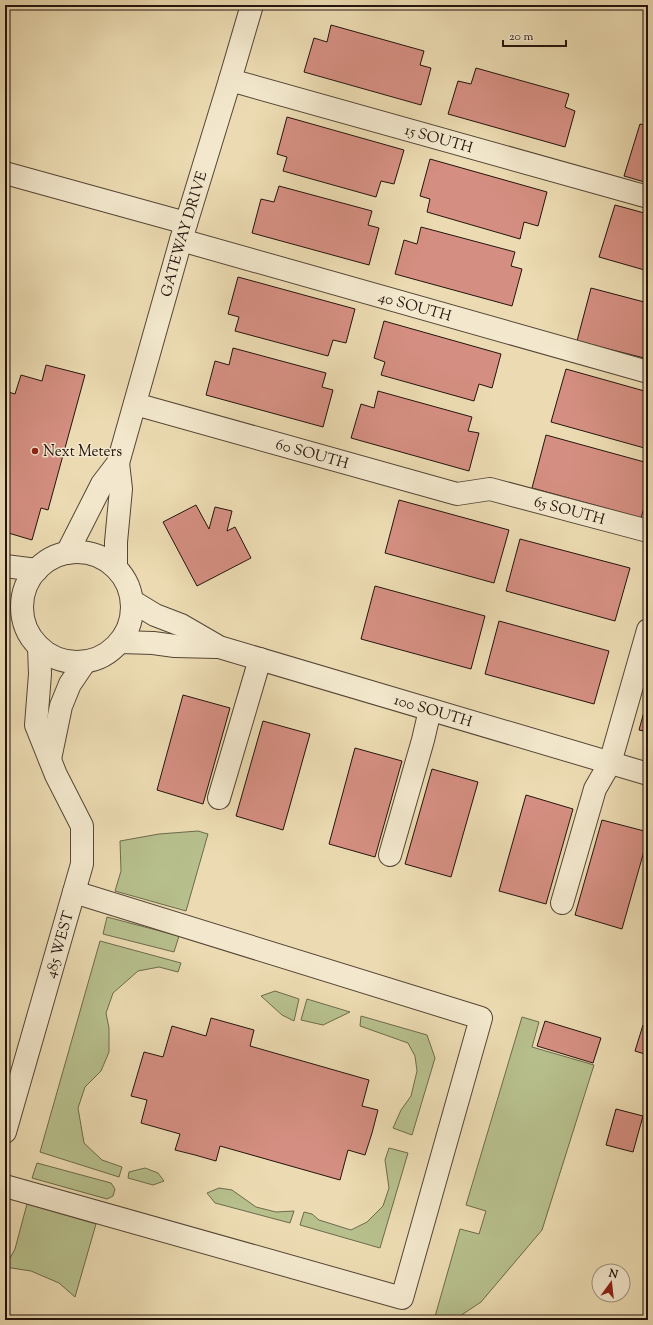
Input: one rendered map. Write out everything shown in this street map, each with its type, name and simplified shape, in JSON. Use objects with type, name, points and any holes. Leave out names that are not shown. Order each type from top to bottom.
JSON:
[{"type":"street","name":"GATEWAY DRIVE","points":[[67,553],[102,484],[118,463],[183,232],[252,5]]},
{"type":"street","name":"15 SOUTH","points":[[230,80],[648,197]]},
{"type":"street","name":"40 SOUTH","points":[[5,173],[183,232],[648,372]]},
{"type":"street","name":"60 SOUTH","points":[[135,404],[457,494],[490,489]]},
{"type":"street","name":"GATEWAY DRIVE","points":[[116,568],[116,536],[121,489],[118,463]]},
{"type":"street","name":"65 SOUTH","points":[[490,489],[648,531]]},
{"type":"street","points":[[67,553],[85,553],[96,556],[102,558],[116,568],[127,583],[132,601],[132,616],[128,630],[120,642],[110,651],[98,658],[84,662],[68,661],[53,656],[39,647],[31,637],[14,608],[23,597],[28,582],[37,570],[50,559],[67,553]]},
{"type":"street","points":[[5,566],[37,570]]},
{"type":"street","name":"100 SOUTH","points":[[132,601],[156,615],[181,625],[219,647],[648,774]]},
{"type":"street","points":[[562,903],[595,789],[610,763],[648,630]]},
{"type":"street","name":"100 SOUTH","points":[[120,642],[153,642],[175,646],[219,647]]},
{"type":"street","name":"485 WEST","points":[[5,1132],[82,864],[82,826],[56,775],[36,725],[40,674],[39,647]]},
{"type":"street","points":[[219,798],[260,659]]},
{"type":"street","points":[[50,759],[60,706],[70,684],[84,662]]},
{"type":"street","points":[[390,855],[421,748],[430,710]]},
{"type":"street","points":[[5,1186],[402,1298],[481,1018],[74,892]]},
{"type":"green space","points":[[198,831],[208,834],[186,911],[115,891],[121,871],[120,841],[159,834]]},
{"type":"green space","points":[[107,917],[179,936],[174,952],[103,934]]},
{"type":"green space","points":[[100,941],[181,963],[178,972],[159,967],[138,971],[113,993],[106,1013],[109,1028],[109,1052],[101,1071],[85,1087],[78,1108],[84,1143],[102,1160],[122,1167],[119,1177],[40,1152]]},
{"type":"green space","points":[[275,991],[299,999],[294,1021],[282,1015],[261,996]]},
{"type":"green space","points":[[307,999],[350,1012],[323,1025],[301,1020]]},
{"type":"green space","points":[[361,1016],[427,1035],[435,1058],[412,1135],[393,1128],[401,1110],[411,1096],[417,1071],[415,1056],[408,1043],[360,1026]]},
{"type":"green space","points":[[522,1017],[539,1022],[532,1047],[594,1065],[542,1230],[481,1302],[454,1320],[434,1320],[460,1229],[479,1234],[486,1211],[466,1205]]},
{"type":"green space","points":[[389,1148],[408,1153],[380,1248],[300,1225],[304,1212],[312,1214],[319,1220],[351,1230],[367,1222],[383,1206],[389,1188],[385,1160]]},
{"type":"green space","points":[[37,1163],[111,1183],[115,1189],[113,1196],[107,1199],[32,1178]]},
{"type":"green space","points":[[145,1168],[158,1173],[164,1181],[153,1185],[128,1178],[129,1172]]},
{"type":"green space","points":[[219,1188],[232,1190],[256,1207],[276,1212],[294,1211],[290,1223],[215,1203],[207,1193]]},
{"type":"green space","points":[[27,1204],[96,1224],[75,1297],[59,1283],[31,1271],[5,1267],[15,1249]]},
{"type":"building","points":[[331,25],[424,51],[420,65],[431,68],[421,105],[304,72],[314,38],[327,42]]},
{"type":"building","points":[[476,68],[569,94],[565,107],[575,111],[565,147],[448,114],[458,81],[471,84]]},
{"type":"building","points":[[287,117],[404,150],[394,184],[381,181],[376,197],[283,171],[287,157],[277,154]]},
{"type":"building","points":[[640,124],[648,126],[648,183],[624,176]]},
{"type":"building","points":[[430,159],[547,192],[538,226],[524,222],[520,239],[427,212],[430,199],[420,196]]},
{"type":"building","points":[[279,186],[372,211],[368,225],[379,228],[369,265],[252,233],[261,199],[274,202]]},
{"type":"building","points":[[615,205],[648,214],[648,271],[599,257]]},
{"type":"building","points":[[421,227],[515,252],[511,266],[522,269],[512,306],[395,274],[404,240],[417,244]]},
{"type":"building","points":[[238,277],[355,309],[346,343],[333,340],[328,356],[235,331],[239,317],[228,314]]},
{"type":"building","points":[[591,288],[648,303],[648,359],[577,341]]},
{"type":"building","points":[[384,321],[501,354],[492,388],[479,384],[474,401],[381,375],[385,362],[374,358]]},
{"type":"building","points":[[233,348],[326,373],[322,387],[333,390],[323,427],[206,395],[215,361],[229,365]]},
{"type":"building","name":"Next Meters","points":[[46,365],[85,375],[48,510],[41,508],[32,540],[5,532],[5,391],[15,394],[21,375],[42,381]]},
{"type":"building","points":[[566,369],[648,392],[648,449],[551,422]]},
{"type":"building","points":[[378,391],[472,417],[468,431],[479,433],[469,471],[351,438],[361,404],[374,408]]},
{"type":"building","points":[[546,435],[648,463],[648,494],[641,518],[532,488]]},
{"type":"building","points":[[399,500],[509,530],[494,583],[385,553]]},
{"type":"building","points":[[196,505],[209,529],[215,507],[232,511],[227,531],[235,527],[251,558],[197,586],[163,522]]},
{"type":"building","points":[[520,539],[630,568],[615,621],[506,591]]},
{"type":"building","points":[[375,586],[485,616],[471,669],[361,639]]},
{"type":"building","points":[[499,621],[609,651],[594,704],[485,674]]},
{"type":"building","points":[[183,695],[230,708],[203,804],[157,790]]},
{"type":"building","points":[[648,697],[648,732],[639,730]]},
{"type":"building","points":[[263,721],[310,734],[283,830],[236,816]]},
{"type":"building","points":[[355,748],[402,761],[375,857],[329,844]]},
{"type":"building","points":[[432,769],[478,782],[451,877],[405,864]]},
{"type":"building","points":[[526,795],[573,809],[546,904],[499,891]]},
{"type":"building","points":[[602,820],[648,832],[648,837],[622,929],[575,915]]},
{"type":"building","points":[[211,1018],[254,1030],[250,1046],[369,1080],[362,1106],[378,1110],[372,1133],[365,1155],[348,1150],[340,1180],[220,1146],[216,1161],[175,1150],[180,1134],[141,1123],[147,1100],[131,1096],[144,1052],[163,1057],[172,1026],[206,1036]]},
{"type":"building","points":[[545,1021],[601,1038],[593,1063],[537,1046]]},
{"type":"building","points":[[643,1025],[648,1026],[648,1055],[635,1051]]},
{"type":"building","points":[[616,1109],[643,1116],[633,1152],[606,1145]]},
{"type":"place","name":"Next Meters","points":[[35,451]]}]
